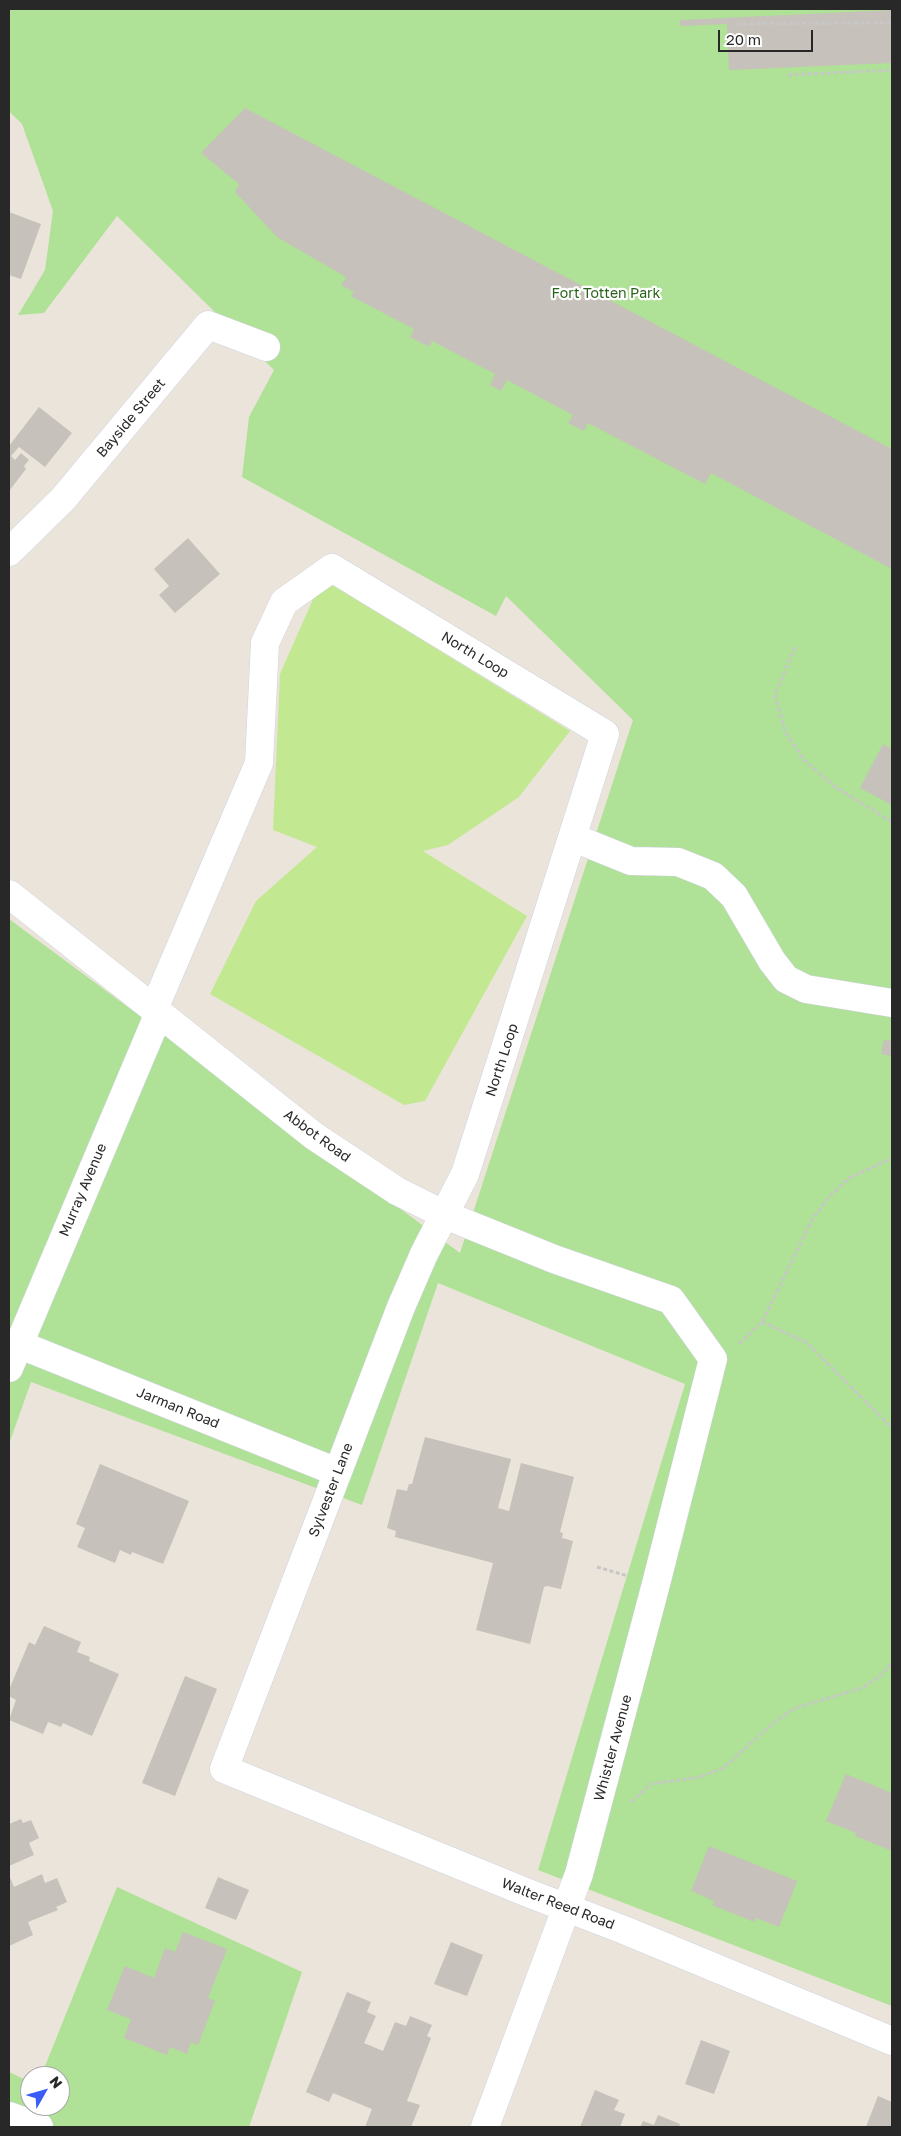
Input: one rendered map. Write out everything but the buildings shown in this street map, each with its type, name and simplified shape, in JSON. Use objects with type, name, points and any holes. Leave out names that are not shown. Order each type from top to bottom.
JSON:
[{"type":"street","name":"Bayside Street","points":[[9,552],[63,499],[208,325],[266,347]]},
{"type":"street","name":"North Loop","points":[[156,1011],[259,763],[265,643],[284,602],[332,568],[606,734],[465,1174],[445,1215]]},
{"type":"street","points":[[574,838],[631,861],[678,862],[713,876],[734,896],[772,961],[786,979],[806,989],[892,1003]]},
{"type":"street","name":"Abbot Road","points":[[9,894],[314,1136],[397,1191],[445,1215],[554,1259],[671,1300],[714,1359]]},
{"type":"street","name":"Murray Avenue","points":[[13,1356],[156,1011]]},
{"type":"street","name":"Sylvester Lane","points":[[224,1768],[401,1307],[424,1254],[445,1215]]},
{"type":"street","name":"Jarman Road","points":[[13,1356],[338,1472]]},
{"type":"street","name":"Whistler Avenue","points":[[485,2127],[579,1874],[654,1594],[714,1359]]},
{"type":"street","name":"Walter Reed Road","points":[[224,1768],[892,2041]]},
{"type":"street","points":[[9,2116],[39,2127]]},
{"type":"path","points":[[737,24],[892,23]]},
{"type":"path","points":[[788,75],[892,70]]},
{"type":"path","points":[[795,647],[775,695],[785,731],[803,759],[834,786],[892,822]]},
{"type":"path","points":[[738,1346],[762,1322],[812,1220],[829,1197],[848,1178],[892,1158]]},
{"type":"path","points":[[762,1322],[806,1342],[892,1428]]},
{"type":"path","points":[[628,1808],[632,1800],[651,1784],[700,1778],[723,1768],[777,1720],[795,1708],[862,1688],[878,1678],[892,1663]]},
{"type":"green space","name":"Fort Totten Park","points":[[9,9],[892,9],[892,2006],[538,1870],[685,1384],[438,1283],[362,1505],[31,1382],[9,1444],[9,919],[460,1253],[633,720],[506,596],[496,616],[242,477],[249,417],[274,370],[117,216],[44,313],[18,315],[45,270],[53,211],[22,124],[9,111]]},
{"type":"green space","points":[[333,585],[570,731],[519,797],[448,845],[423,851],[527,916],[425,1101],[404,1105],[210,994],[256,901],[317,847],[273,830],[280,674],[314,597]]},
{"type":"green space","points":[[117,1887],[302,1972],[249,2127],[9,2127],[9,2072],[20,2077],[20,2116],[70,2116],[70,2066],[45,2066]]}]
